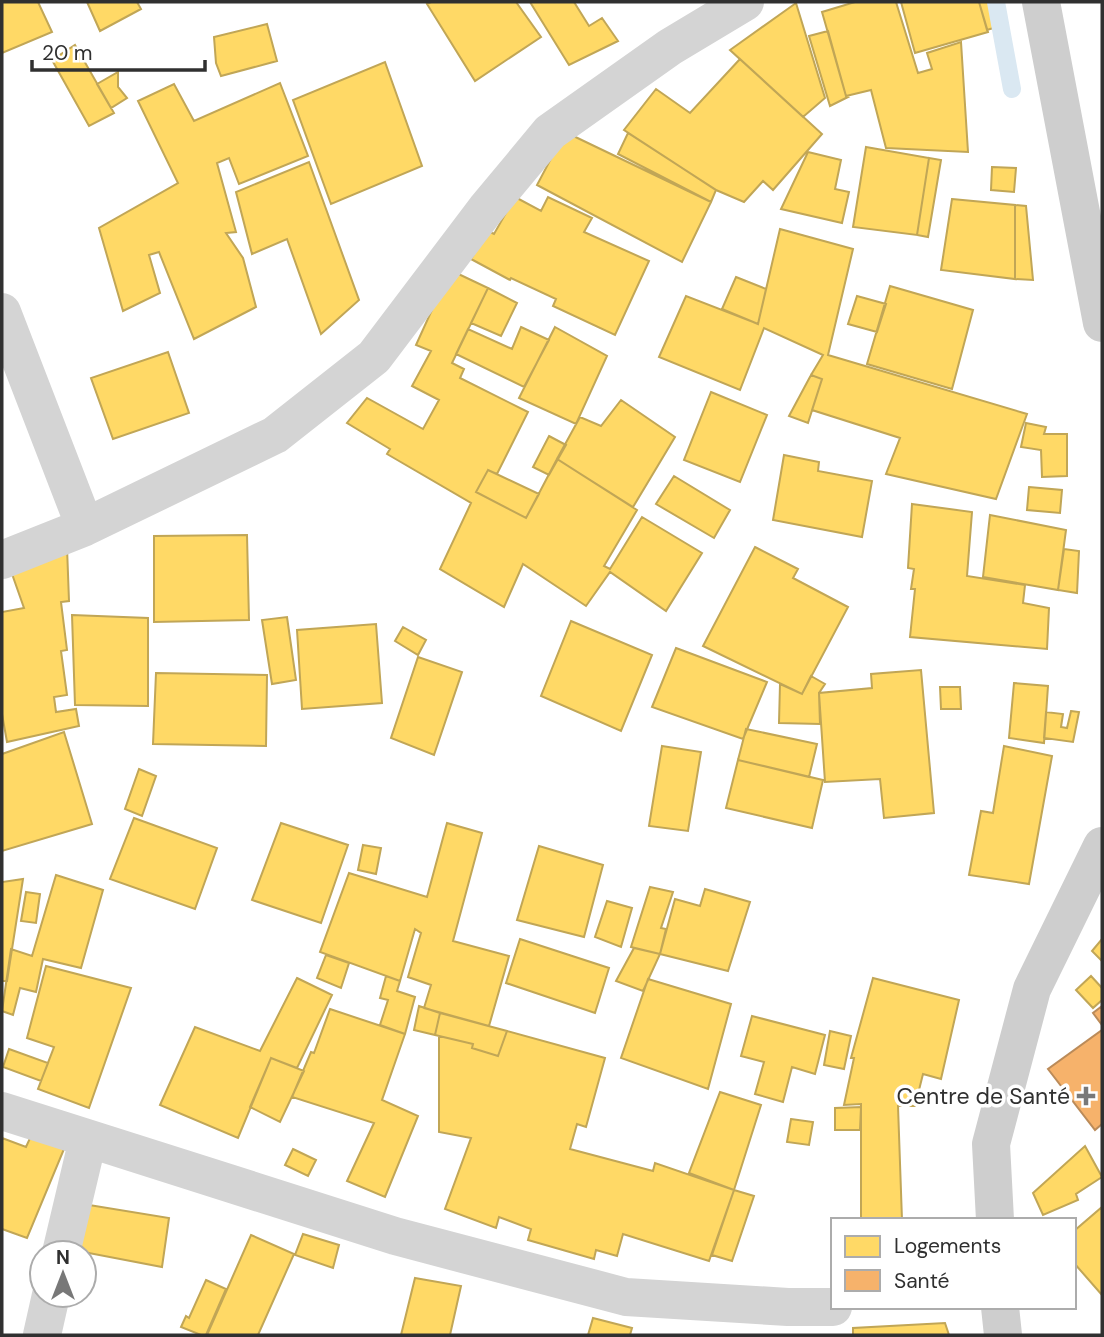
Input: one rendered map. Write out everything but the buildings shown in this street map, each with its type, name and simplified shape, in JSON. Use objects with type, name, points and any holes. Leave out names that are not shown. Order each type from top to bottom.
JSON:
[{"type":"main road","points":[[1041,2],[1102,323]]},
{"type":"main road","points":[[995,1218],[991,1144],[1032,989],[1102,846]]},
{"type":"main road","points":[[1000,1309],[1003,1335]]},
{"type":"street","points":[[2,561],[85,527],[275,435],[374,357],[486,209],[550,132],[670,47],[745,2]]},
{"type":"street","points":[[2,312],[85,527]]},
{"type":"street","points":[[2,1111],[395,1236],[626,1297],[831,1307]]},
{"type":"street","points":[[64,1239],[88,1139]]},
{"type":"street","points":[[42,1335],[48,1309]]},
{"type":"waterway","points":[[996,2],[1012,89]]},
{"type":"place","name":"Centre de Santé","points":[[1086,1096]]}]
